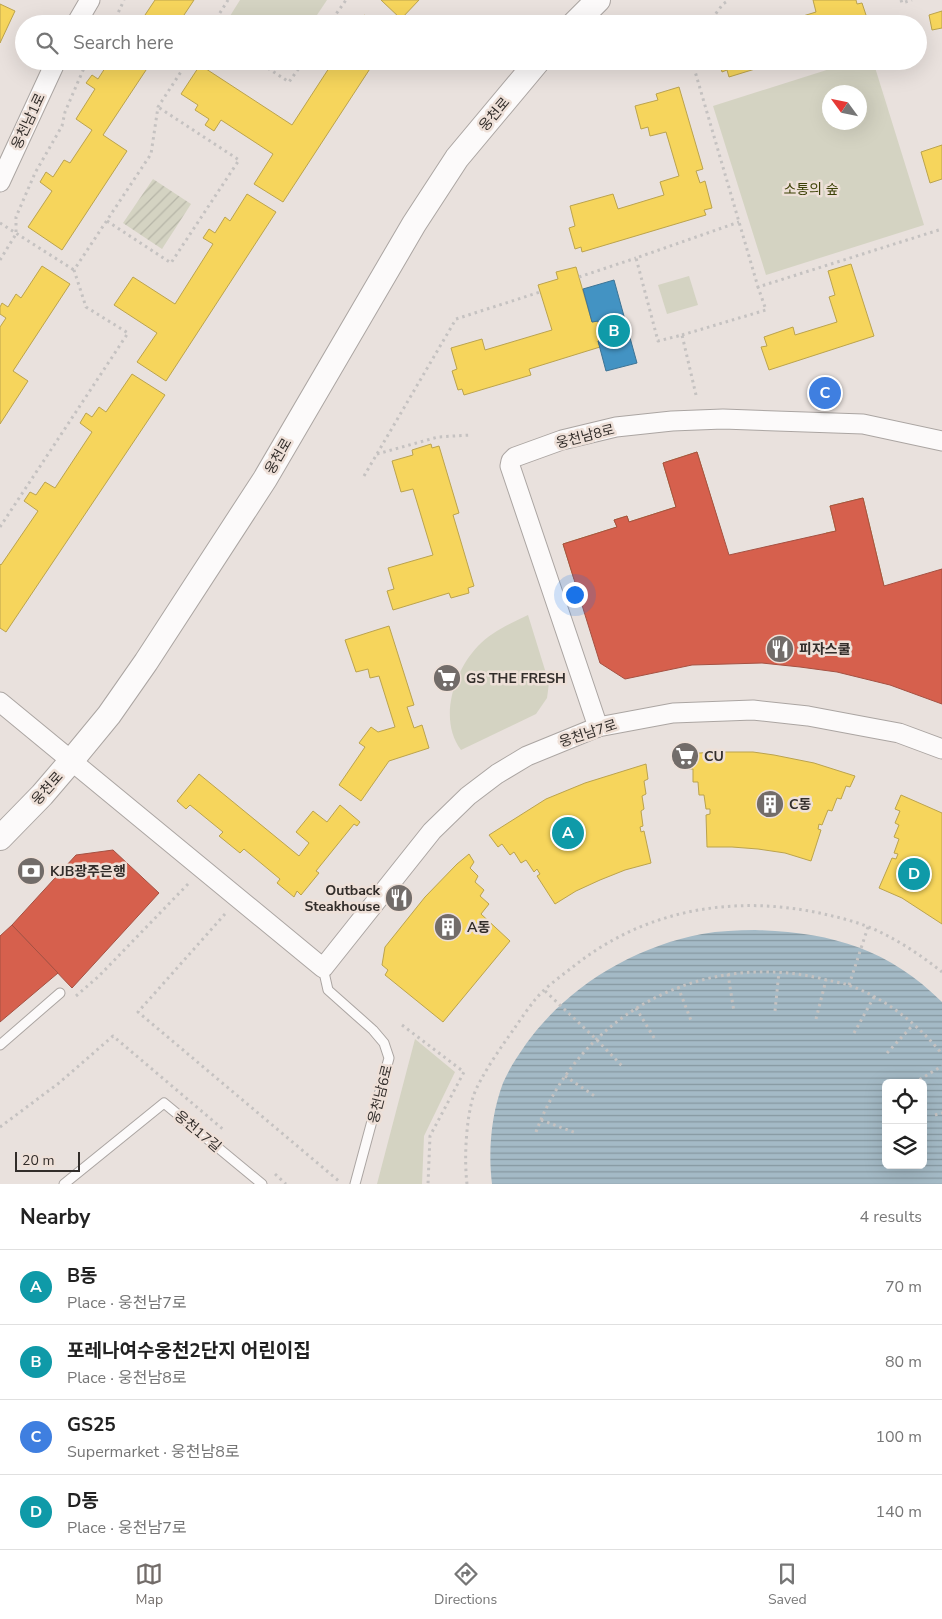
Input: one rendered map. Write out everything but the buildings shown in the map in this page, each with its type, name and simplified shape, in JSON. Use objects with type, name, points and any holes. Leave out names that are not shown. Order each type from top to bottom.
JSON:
[{"type":"street","points":[[81,15],[90,0]]},
{"type":"street","points":[[581,15],[591,2]]},
{"type":"street","name":"웅천남1로","points":[[0,182],[52,70]]},
{"type":"street","name":"웅천로","points":[[0,838],[42,795],[72,760],[109,715],[146,662],[254,496],[409,232],[457,158],[530,70]]},
{"type":"street","name":"웅천남8로","points":[[598,727],[510,466],[515,457],[562,440],[616,427],[715,419],[863,424],[942,441]]},
{"type":"street","points":[[0,702],[323,968]]},
{"type":"street","name":"웅천남7로","points":[[323,968],[432,831],[468,796],[497,774],[527,756],[598,727],[673,713],[753,710],[808,716],[899,733],[942,749]]},
{"type":"lane","name":"웅천남6로","points":[[323,968],[328,990],[373,1030],[384,1043],[389,1058],[355,1184]]},
{"type":"lane","points":[[0,1045],[60,993]]},
{"type":"lane","name":"웅천17길","points":[[64,1184],[164,1103],[262,1184]]},
{"type":"path","points":[[117,15],[124,0]]},
{"type":"path","points":[[219,15],[228,0]]},
{"type":"path","points":[[335,15],[346,0]]},
{"type":"path","points":[[715,15],[723,4],[730,0]]},
{"type":"path","points":[[902,1],[912,0]]},
{"type":"path","points":[[0,260],[16,234],[16,217],[35,173],[62,126],[65,112],[83,70]]},
{"type":"path","points":[[74,270],[151,154],[158,107],[182,70]]},
{"type":"path","points":[[271,70],[289,82],[298,70]]},
{"type":"path","points":[[636,258],[658,341],[766,310],[695,70]]},
{"type":"path","points":[[107,221],[171,263],[239,160],[158,107]]},
{"type":"path","points":[[579,277],[739,222]]},
{"type":"path","points":[[0,224],[74,270],[86,307],[128,333],[0,527]]},
{"type":"path","points":[[758,287],[942,229]]},
{"type":"path","points":[[364,476],[456,319],[540,292]]},
{"type":"path","points":[[682,335],[696,395]]},
{"type":"path","points":[[377,454],[438,437],[472,434]]},
{"type":"path","points":[[68,1002],[99,976],[203,869]]},
{"type":"path","points":[[239,898],[138,1012],[342,1184]]},
{"type":"path","points":[[467,1184],[467,1138],[474,1097],[491,1062],[509,1035],[535,1000],[595,949],[654,921],[691,910],[717,906],[786,907],[843,919],[868,927],[904,944],[942,972]]},
{"type":"path","points":[[849,985],[868,927]]},
{"type":"path","points":[[775,1011],[779,972]]},
{"type":"path","points":[[536,1132],[565,1076],[596,1039],[636,1008],[678,987],[728,974],[779,972],[802,974],[849,985],[874,997],[913,1025],[942,1054]]},
{"type":"path","points":[[728,974],[734,1012]]},
{"type":"path","points":[[816,1020],[826,980]]},
{"type":"path","points":[[678,987],[692,1023]]},
{"type":"path","points":[[545,991],[624,1068]]},
{"type":"path","points":[[854,1033],[874,997]]},
{"type":"path","points":[[636,1008],[656,1040]]},
{"type":"path","points":[[402,1025],[464,1072],[430,1136],[428,1184]]},
{"type":"path","points":[[887,1053],[913,1025]]},
{"type":"path","points":[[921,1079],[942,1066]]},
{"type":"path","points":[[565,1076],[596,1097]]},
{"type":"path","points":[[935,1115],[942,1112]]},
{"type":"path","points":[[541,1120],[576,1133]]},
{"type":"green space","points":[[240,0],[327,0],[317,15],[231,15]]},
{"type":"green space","name":"소통의 숲","points":[[827,70],[876,70],[924,225],[766,275],[713,106]]},
{"type":"green space","points":[[153,179],[191,204],[162,249],[123,223]]},
{"type":"green space","points":[[689,276],[698,305],[667,314],[658,285]]},
{"type":"green space","points":[[528,615],[549,683],[547,698],[536,714],[461,750],[454,738],[450,711],[456,682],[462,669],[469,656],[489,636]]},
{"type":"green space","points":[[415,1039],[455,1072],[424,1136],[422,1184],[377,1184]]},
{"type":"water","points":[[721,931],[782,931],[808,934],[856,946],[900,968],[921,983],[942,1002],[942,1184],[492,1184],[490,1159],[493,1120],[499,1095],[513,1063],[543,1023],[582,988],[604,972],[627,959],[676,940]]},
{"type":"place","name":"포레나여수웅천2단지 어린이집","points":[[614,331]]},
{"type":"place","name":"GS25","points":[[825,393]]},
{"type":"place","name":"피자스쿨","points":[[780,649]]},
{"type":"place","name":"GS THE FRESH","points":[[447,678]]},
{"type":"place","name":"CU","points":[[685,756]]},
{"type":"place","name":"C동","points":[[770,804]]},
{"type":"place","name":"B동","points":[[568,833]]},
{"type":"place","name":"KJB광주은행","points":[[31,871]]},
{"type":"place","name":"D동","points":[[914,874]]},
{"type":"place","name":"Outback Steakhouse","points":[[399,898]]},
{"type":"place","name":"A동","points":[[448,927]]}]
